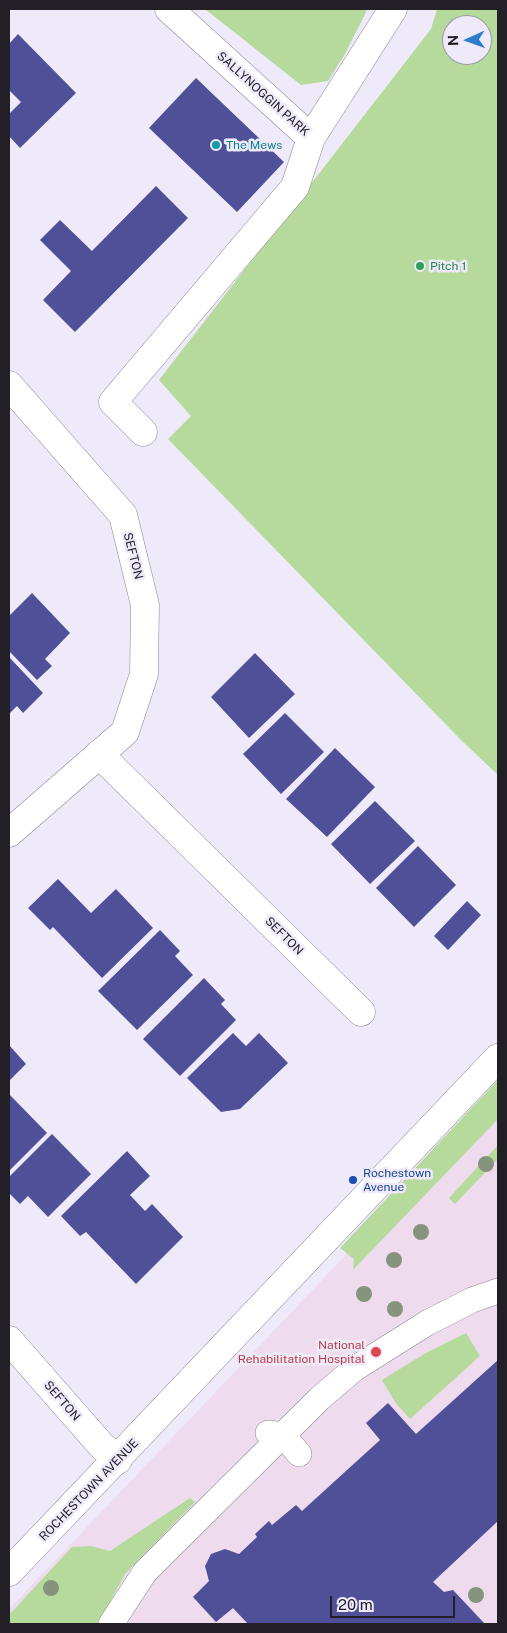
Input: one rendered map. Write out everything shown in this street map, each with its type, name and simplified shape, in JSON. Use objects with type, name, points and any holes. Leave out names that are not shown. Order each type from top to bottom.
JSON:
[{"type":"street","name":"SALLYNOGGIN PARK","points":[[169,9],[311,138],[393,9]]},
{"type":"street","points":[[143,432],[113,402],[295,187],[311,138]]},
{"type":"street","name":"SEFTON","points":[[9,385],[123,516],[145,605],[144,674],[126,732],[9,833]]},
{"type":"street","name":"SEFTON","points":[[99,754],[361,1012]]},
{"type":"street","name":"ROCHESTOWN AVENUE","points":[[9,1572],[118,1460],[498,1058]]},
{"type":"street","name":"SEFTON","points":[[9,1340],[101,1445],[118,1460]]},
{"type":"lane","points":[[111,1624],[145,1572],[276,1434],[354,1369],[384,1348],[472,1300],[498,1291]]},
{"type":"lane","points":[[276,1434],[299,1454]]},
{"type":"shaded area","name":"National Rehabilitation Hospital","points":[[498,1095],[498,1624],[9,1624],[9,1609]]},
{"type":"green space","points":[[205,9],[366,9],[366,12],[345,54],[328,81],[301,85]]},
{"type":"green space","name":"Pitch 1","points":[[437,9],[498,9],[498,775],[461,740],[168,439],[191,416],[159,380],[431,29]]},
{"type":"green space","points":[[498,1080],[498,1119],[353,1270],[354,1259],[340,1248]]},
{"type":"green space","points":[[498,1145],[498,1159],[455,1204],[449,1198]]},
{"type":"green space","points":[[466,1333],[480,1356],[410,1419],[395,1402],[382,1380],[424,1354]]},
{"type":"green space","points":[[190,1498],[195,1502],[125,1574],[98,1624],[9,1624],[9,1615],[72,1547],[91,1546],[110,1551]]},
{"type":"building","points":[[18,34],[76,93],[20,148],[9,136],[9,114],[21,102],[9,90],[9,44]]},
{"type":"building","name":"The Mews","points":[[196,78],[284,162],[237,212],[149,128]]},
{"type":"building","points":[[156,186],[188,218],[75,332],[43,300],[71,271],[40,240],[60,220],[92,251]]},
{"type":"building","points":[[32,593],[70,633],[45,659],[52,666],[37,680],[9,651],[9,616]]},
{"type":"building","points":[[255,653],[295,694],[249,738],[211,697]]},
{"type":"building","points":[[9,657],[43,693],[23,713],[17,706],[9,714]]},
{"type":"building","points":[[285,713],[324,752],[281,794],[243,754]]},
{"type":"building","points":[[335,748],[375,787],[327,837],[286,799]]},
{"type":"building","points":[[375,801],[415,841],[370,884],[331,844]]},
{"type":"building","points":[[418,846],[456,885],[414,927],[376,888]]},
{"type":"building","points":[[58,879],[91,913],[116,889],[153,928],[102,978],[53,927],[50,930],[28,908]]},
{"type":"building","points":[[467,901],[481,915],[448,950],[434,936]]},
{"type":"building","points":[[160,930],[180,951],[175,956],[193,975],[137,1030],[98,991]]},
{"type":"building","points":[[204,978],[225,1000],[221,1004],[236,1020],[180,1076],[143,1039]]},
{"type":"building","points":[[233,1033],[246,1046],[259,1033],[288,1063],[240,1109],[221,1112],[187,1078]]},
{"type":"building","points":[[9,1045],[26,1064],[9,1081]]},
{"type":"building","points":[[9,1094],[47,1133],[9,1171]]},
{"type":"building","points":[[52,1134],[91,1174],[48,1217],[28,1196],[20,1204],[9,1193],[9,1177]]},
{"type":"building","points":[[127,1151],[150,1176],[130,1195],[145,1211],[152,1204],[183,1237],[136,1284],[86,1232],[80,1236],[61,1216]]},
{"type":"building","points":[[498,1360],[498,1521],[433,1582],[444,1592],[453,1590],[485,1624],[248,1624],[233,1608],[216,1622],[193,1597],[209,1581],[205,1566],[211,1554],[225,1549],[239,1554],[257,1537],[255,1534],[269,1521],[272,1525],[296,1505],[302,1511],[380,1440],[366,1423],[388,1403],[416,1434]]},
{"type":"place","name":"The Mews","points":[[216,145]]},
{"type":"place","name":"Pitch 1","points":[[420,266]]},
{"type":"place","name":"Rochestown Avenue","points":[[353,1180]]},
{"type":"place","name":"National Rehabilitation Hospital","points":[[376,1352]]}]
